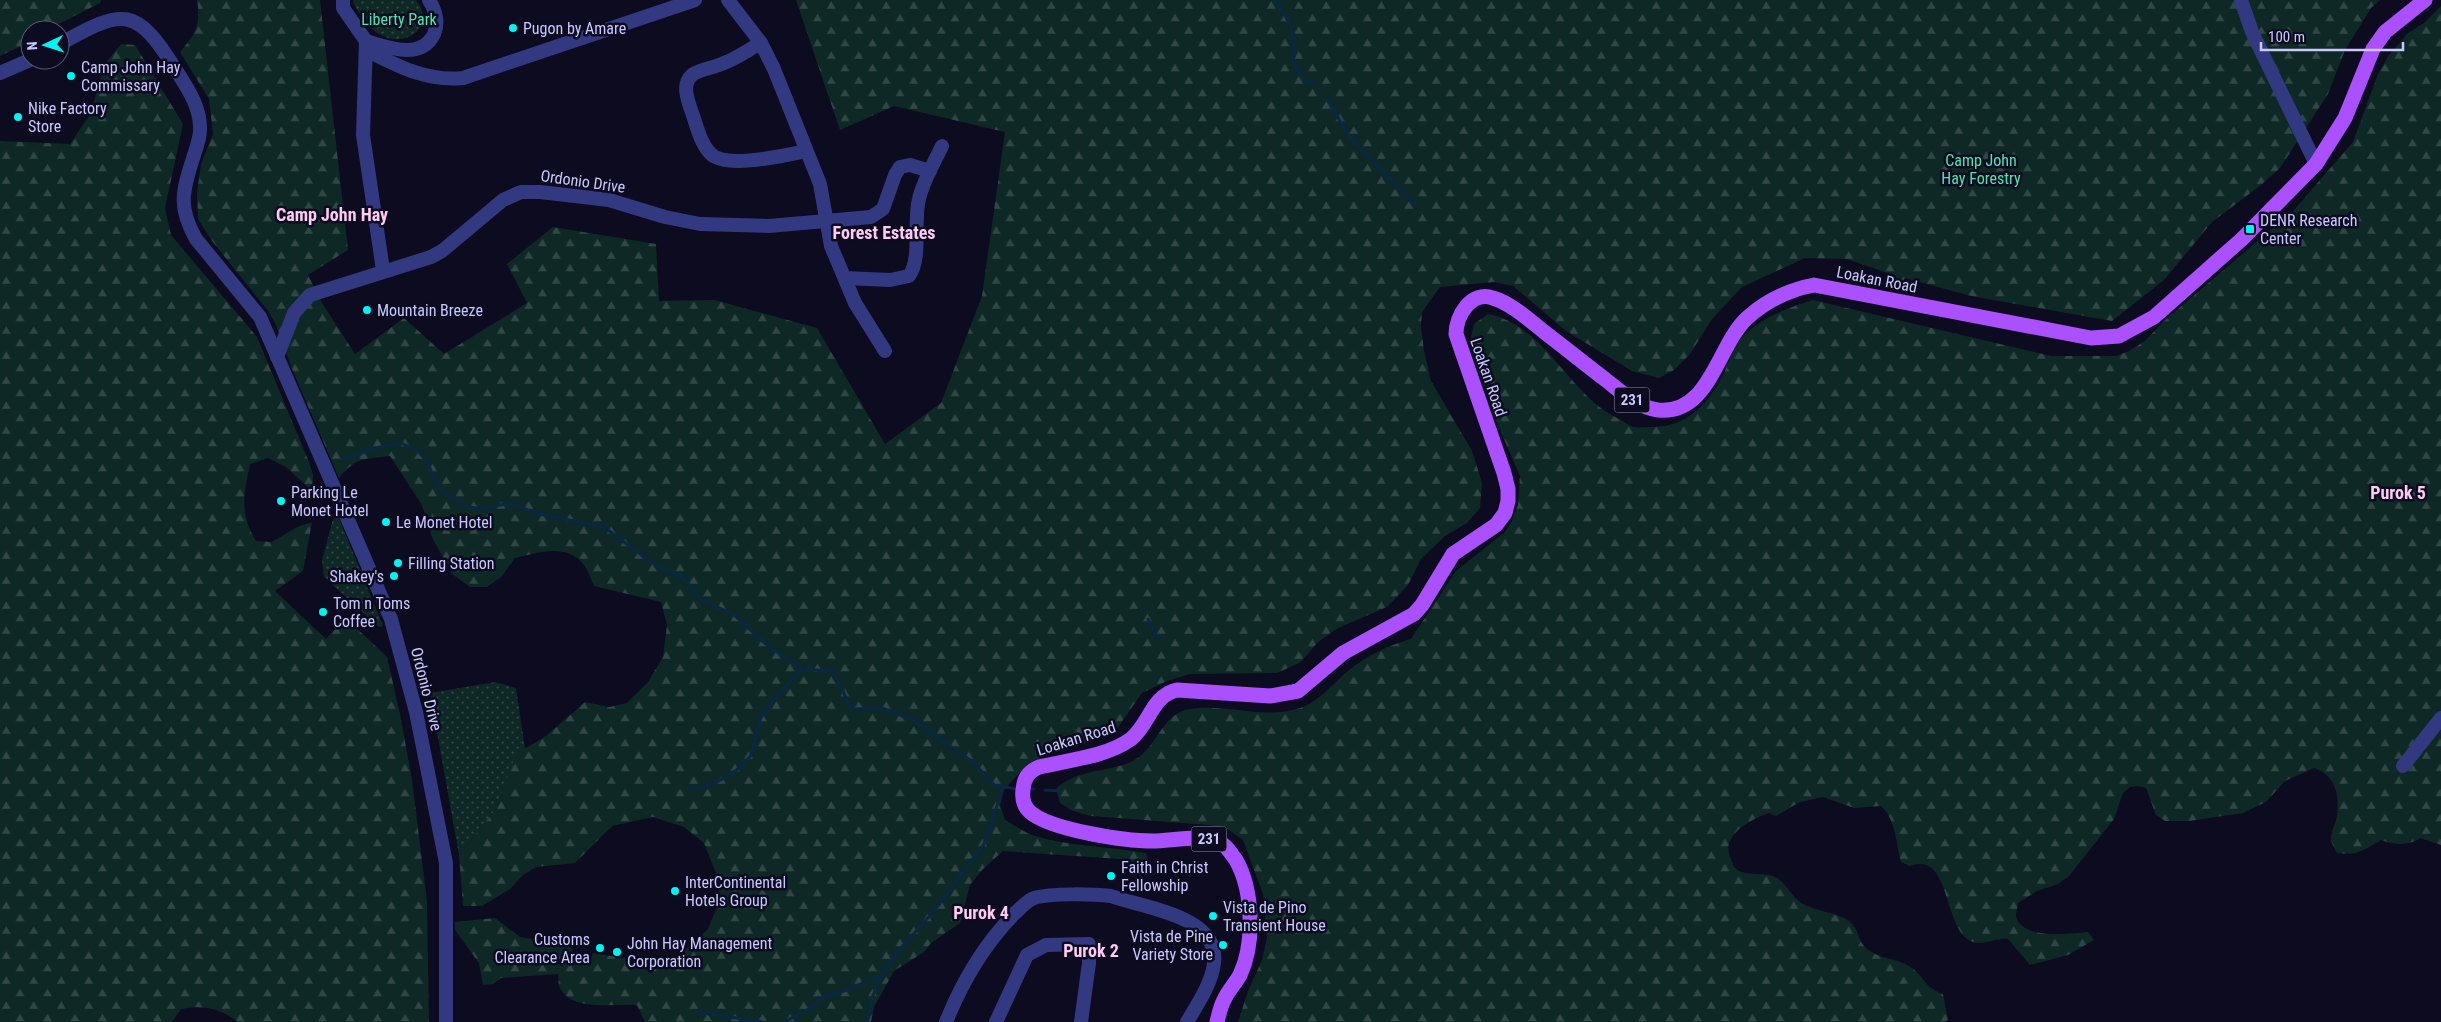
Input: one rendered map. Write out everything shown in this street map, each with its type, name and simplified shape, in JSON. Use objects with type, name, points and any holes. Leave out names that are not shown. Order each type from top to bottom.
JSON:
[{"type":"main road","name":"Loakan Road","points":[[1217,1022],[1223,1001],[1240,975],[1250,943],[1250,915],[1243,875],[1228,850],[1221,843],[1206,838],[1152,841],[1112,837],[1043,821],[1025,806],[1023,788],[1027,775],[1039,767],[1111,748],[1132,738],[1161,697],[1168,692],[1177,690],[1270,696],[1298,691],[1343,653],[1372,636],[1402,622],[1418,609],[1453,554],[1496,525],[1504,513],[1508,501],[1504,473],[1456,334],[1459,315],[1471,300],[1491,297],[1516,309],[1630,400],[1657,410],[1669,409],[1693,400],[1703,388],[1732,337],[1746,319],[1768,301],[1783,293],[1814,285],[2090,338],[2119,336],[2154,317],[2242,240],[2316,164],[2345,118],[2374,49],[2386,32],[2425,0]]},
{"type":"street","points":[[343,0],[343,8],[366,46],[421,75],[436,79],[463,78],[696,0]]},
{"type":"street","points":[[366,46],[401,50],[420,48],[427,44],[432,37],[437,22],[436,11],[430,0]]},
{"type":"street","points":[[728,0],[760,43],[785,94],[820,184],[825,222],[830,241],[862,317],[885,351]]},
{"type":"street","points":[[2241,0],[2252,32],[2316,164]]},
{"type":"street","name":"Ordonio Drive","points":[[70,38],[100,22],[126,20],[143,26],[158,40],[187,88],[199,115],[199,140],[182,201],[189,226],[196,239],[260,316],[391,618],[416,712],[446,862],[446,1022]]},
{"type":"street","points":[[760,43],[723,64],[692,74],[688,80],[686,97],[705,146],[711,155],[728,160],[756,160],[806,151]]},
{"type":"street","points":[[366,46],[363,135],[382,270]]},
{"type":"street","points":[[0,73],[20,64]]},
{"type":"street","points":[[845,278],[890,280],[909,276],[915,263],[916,213],[919,198],[942,146]]},
{"type":"street","name":"Ordonio Drive","points":[[277,357],[297,308],[310,294],[382,270],[424,260],[442,251],[503,200],[521,192],[540,192],[609,200],[665,217],[700,224],[762,226],[825,222],[878,214],[887,203],[895,175],[900,167],[910,166],[930,170]]},
{"type":"street","name":"Ordonio Drive","points":[[272,343],[289,327]]},
{"type":"street","points":[[2403,766],[2441,718]]},
{"type":"street","points":[[946,1022],[970,970],[992,937],[1022,906],[1036,898],[1100,895],[1111,896],[1183,918],[1195,924],[1209,938],[1214,964],[1198,1002],[1187,1022]]},
{"type":"street","points":[[996,1022],[1027,956],[1046,945],[1089,944],[1089,963],[1081,1022]]},
{"type":"green space","points":[[0,0],[101,0],[100,3],[67,20],[20,20],[20,47],[0,56]]},
{"type":"green space","name":"Camp John Hay Forestry","points":[[197,0],[320,0],[348,250],[308,275],[322,303],[355,354],[404,318],[444,354],[527,303],[507,264],[553,227],[656,244],[659,301],[714,300],[817,328],[885,444],[941,403],[982,296],[1005,132],[894,106],[840,130],[796,0],[2380,0],[2371,8],[2345,50],[2328,94],[2280,168],[2212,222],[2164,280],[2112,321],[1971,296],[1905,278],[1901,284],[1885,283],[1890,274],[1847,259],[1805,258],[1742,287],[1712,319],[1690,354],[1674,370],[1659,378],[1632,371],[1566,331],[1513,286],[1494,282],[1440,287],[1422,312],[1421,326],[1424,351],[1431,381],[1472,451],[1482,483],[1480,508],[1467,523],[1445,536],[1421,559],[1408,585],[1387,607],[1338,628],[1318,642],[1301,662],[1277,673],[1190,674],[1167,681],[1142,693],[1114,733],[1080,745],[1052,751],[1021,771],[1004,790],[1000,805],[1005,820],[1025,832],[1060,842],[1146,853],[1149,865],[1139,867],[1120,859],[1003,851],[982,870],[970,885],[960,923],[931,943],[924,952],[894,971],[874,1007],[871,1022],[645,1022],[637,1005],[594,1005],[573,1000],[559,986],[558,974],[501,978],[493,984],[483,985],[479,963],[455,930],[455,922],[495,918],[520,937],[571,946],[574,959],[590,960],[593,953],[629,959],[669,961],[690,946],[708,929],[718,904],[718,878],[704,843],[684,827],[653,817],[612,826],[575,863],[536,867],[523,875],[510,889],[482,906],[463,906],[459,855],[496,809],[516,754],[546,736],[585,702],[609,707],[627,703],[648,682],[663,657],[667,625],[661,602],[594,586],[584,565],[577,558],[560,551],[542,552],[515,558],[501,577],[487,587],[470,587],[452,574],[432,537],[422,505],[390,456],[361,460],[350,466],[339,478],[269,312],[212,241],[198,219],[197,193],[201,164],[213,134],[209,99],[180,52],[193,34],[198,22]]},
{"type":"green space","name":"Liberty Park","points":[[353,0],[416,0],[422,11],[422,21],[418,30],[410,36],[400,39],[388,38],[376,32],[364,20]]},
{"type":"green space","points":[[2441,6],[2441,845],[2420,838],[2416,841],[2401,844],[2381,840],[2355,853],[2337,853],[2331,839],[2337,816],[2337,793],[2327,775],[2314,768],[2285,781],[2266,802],[2243,813],[2189,821],[2165,821],[2156,815],[2146,788],[2130,787],[2123,793],[2114,819],[2069,876],[2058,884],[2037,891],[2018,903],[2016,915],[2019,923],[2026,928],[2047,934],[2088,932],[2094,940],[2068,955],[2030,965],[2008,939],[1977,943],[1963,935],[1956,923],[1940,880],[1933,870],[1923,864],[1910,866],[1901,862],[1893,825],[1886,811],[1881,806],[1854,808],[1823,797],[1800,802],[1776,816],[1769,813],[1746,824],[1733,836],[1729,843],[1728,851],[1734,866],[1745,873],[1777,878],[1803,904],[1849,921],[1855,927],[1861,942],[1867,949],[1877,955],[1899,961],[1914,969],[1931,988],[1943,994],[1948,1020],[1945,1022],[1238,1022],[1248,991],[1262,960],[1267,938],[1263,894],[1243,840],[1228,829],[1209,825],[1091,816],[1073,811],[1060,803],[1056,789],[1065,782],[1074,777],[1116,767],[1136,759],[1150,746],[1166,723],[1181,712],[1204,708],[1259,712],[1286,711],[1300,708],[1313,702],[1362,661],[1394,644],[1411,639],[1456,571],[1505,532],[1512,521],[1518,505],[1520,476],[1493,414],[1475,359],[1471,337],[1474,324],[1488,314],[1508,320],[1525,331],[1540,344],[1596,404],[1633,427],[1665,426],[1687,418],[1704,403],[1718,384],[1734,348],[1743,336],[1770,316],[1813,300],[2051,356],[2116,356],[2129,351],[2145,341],[2164,321],[2295,209],[2353,142],[2378,74],[2389,55],[2408,33],[2424,23]]},
{"type":"green space","points":[[121,44],[135,45],[183,124],[165,208],[171,235],[257,337],[313,475],[312,491],[286,467],[268,458],[250,464],[244,503],[247,521],[256,541],[272,542],[297,527],[312,522],[303,571],[275,591],[326,639],[346,618],[387,657],[412,780],[427,901],[429,1022],[238,1022],[218,1011],[197,1007],[181,1009],[172,1022],[0,1022],[0,141],[70,144],[91,113],[104,65]]},
{"type":"green space","points":[[338,516],[383,626],[379,627],[324,577],[322,560],[333,519]]},
{"type":"green space","points":[[495,682],[516,688],[525,749],[516,755],[496,809],[459,855],[430,693]]},
{"type":"waterway","points":[[1274,0],[1289,22],[1294,44],[1293,63],[1305,81],[1316,83]]},
{"type":"waterway","points":[[1327,98],[1348,135],[1416,206]]},
{"type":"waterway","points":[[343,459],[376,448],[401,443],[418,451],[426,460],[440,490],[463,506],[483,509],[509,503],[539,514],[604,527],[652,563]]},
{"type":"waterway","points":[[655,566],[676,574],[685,580],[701,599],[734,615],[768,646],[802,669],[834,671],[851,709],[882,708],[913,720],[973,762],[995,786],[1018,789]]},
{"type":"waterway","points":[[1148,619],[1158,639]]},
{"type":"waterway","points":[[692,790],[717,782],[742,765],[752,752],[758,724],[766,709],[802,669]]},
{"type":"waterway","points":[[867,1022],[873,996],[881,975],[899,950],[935,910],[984,844],[1003,788]]},
{"type":"waterway","points":[[1027,789],[1034,789]]},
{"type":"waterway","points":[[1045,790],[1062,791]]},
{"type":"waterway","points":[[784,1022],[809,1009],[823,997],[847,990],[881,975]]},
{"type":"waterway","points":[[696,1012],[763,1022]]},
{"type":"place","name":"Pugon by Amare","points":[[513,28]]},
{"type":"place","name":"Camp John Hay Commissary","points":[[71,76]]},
{"type":"place","name":"Nike Factory Store","points":[[18,117]]},
{"type":"place","name":"DENR Research Center","points":[[2250,229]]},
{"type":"place","name":"Mountain Breeze","points":[[367,310]]},
{"type":"place","name":"Parking Le Monet Hotel","points":[[281,501]]},
{"type":"place","name":"Le Monet Hotel","points":[[386,522]]},
{"type":"place","name":"Filling Station","points":[[398,563]]},
{"type":"place","name":"Shakey's","points":[[394,576]]},
{"type":"place","name":"Tom n Toms Coffee","points":[[323,612]]},
{"type":"place","name":"Faith in Christ Fellowship","points":[[1111,876]]},
{"type":"place","name":"InterContinental Hotels Group","points":[[675,891]]},
{"type":"place","name":"Vista de Pino Transient House","points":[[1213,916]]},
{"type":"place","name":"Vista de Pine Variety Store","points":[[1223,945]]},
{"type":"place","name":"Customs Clearance Area","points":[[600,948]]},
{"type":"place","name":"John Hay Management Corporation","points":[[617,952]]},
{"type":"district","name":"Camp John Hay","points":[[332,215]]},
{"type":"district","name":"Forest Estates","points":[[884,233]]},
{"type":"district","name":"Purok 5","points":[[2398,493]]},
{"type":"district","name":"Purok 4","points":[[981,913]]},
{"type":"district","name":"Purok 2","points":[[1091,951]]}]
